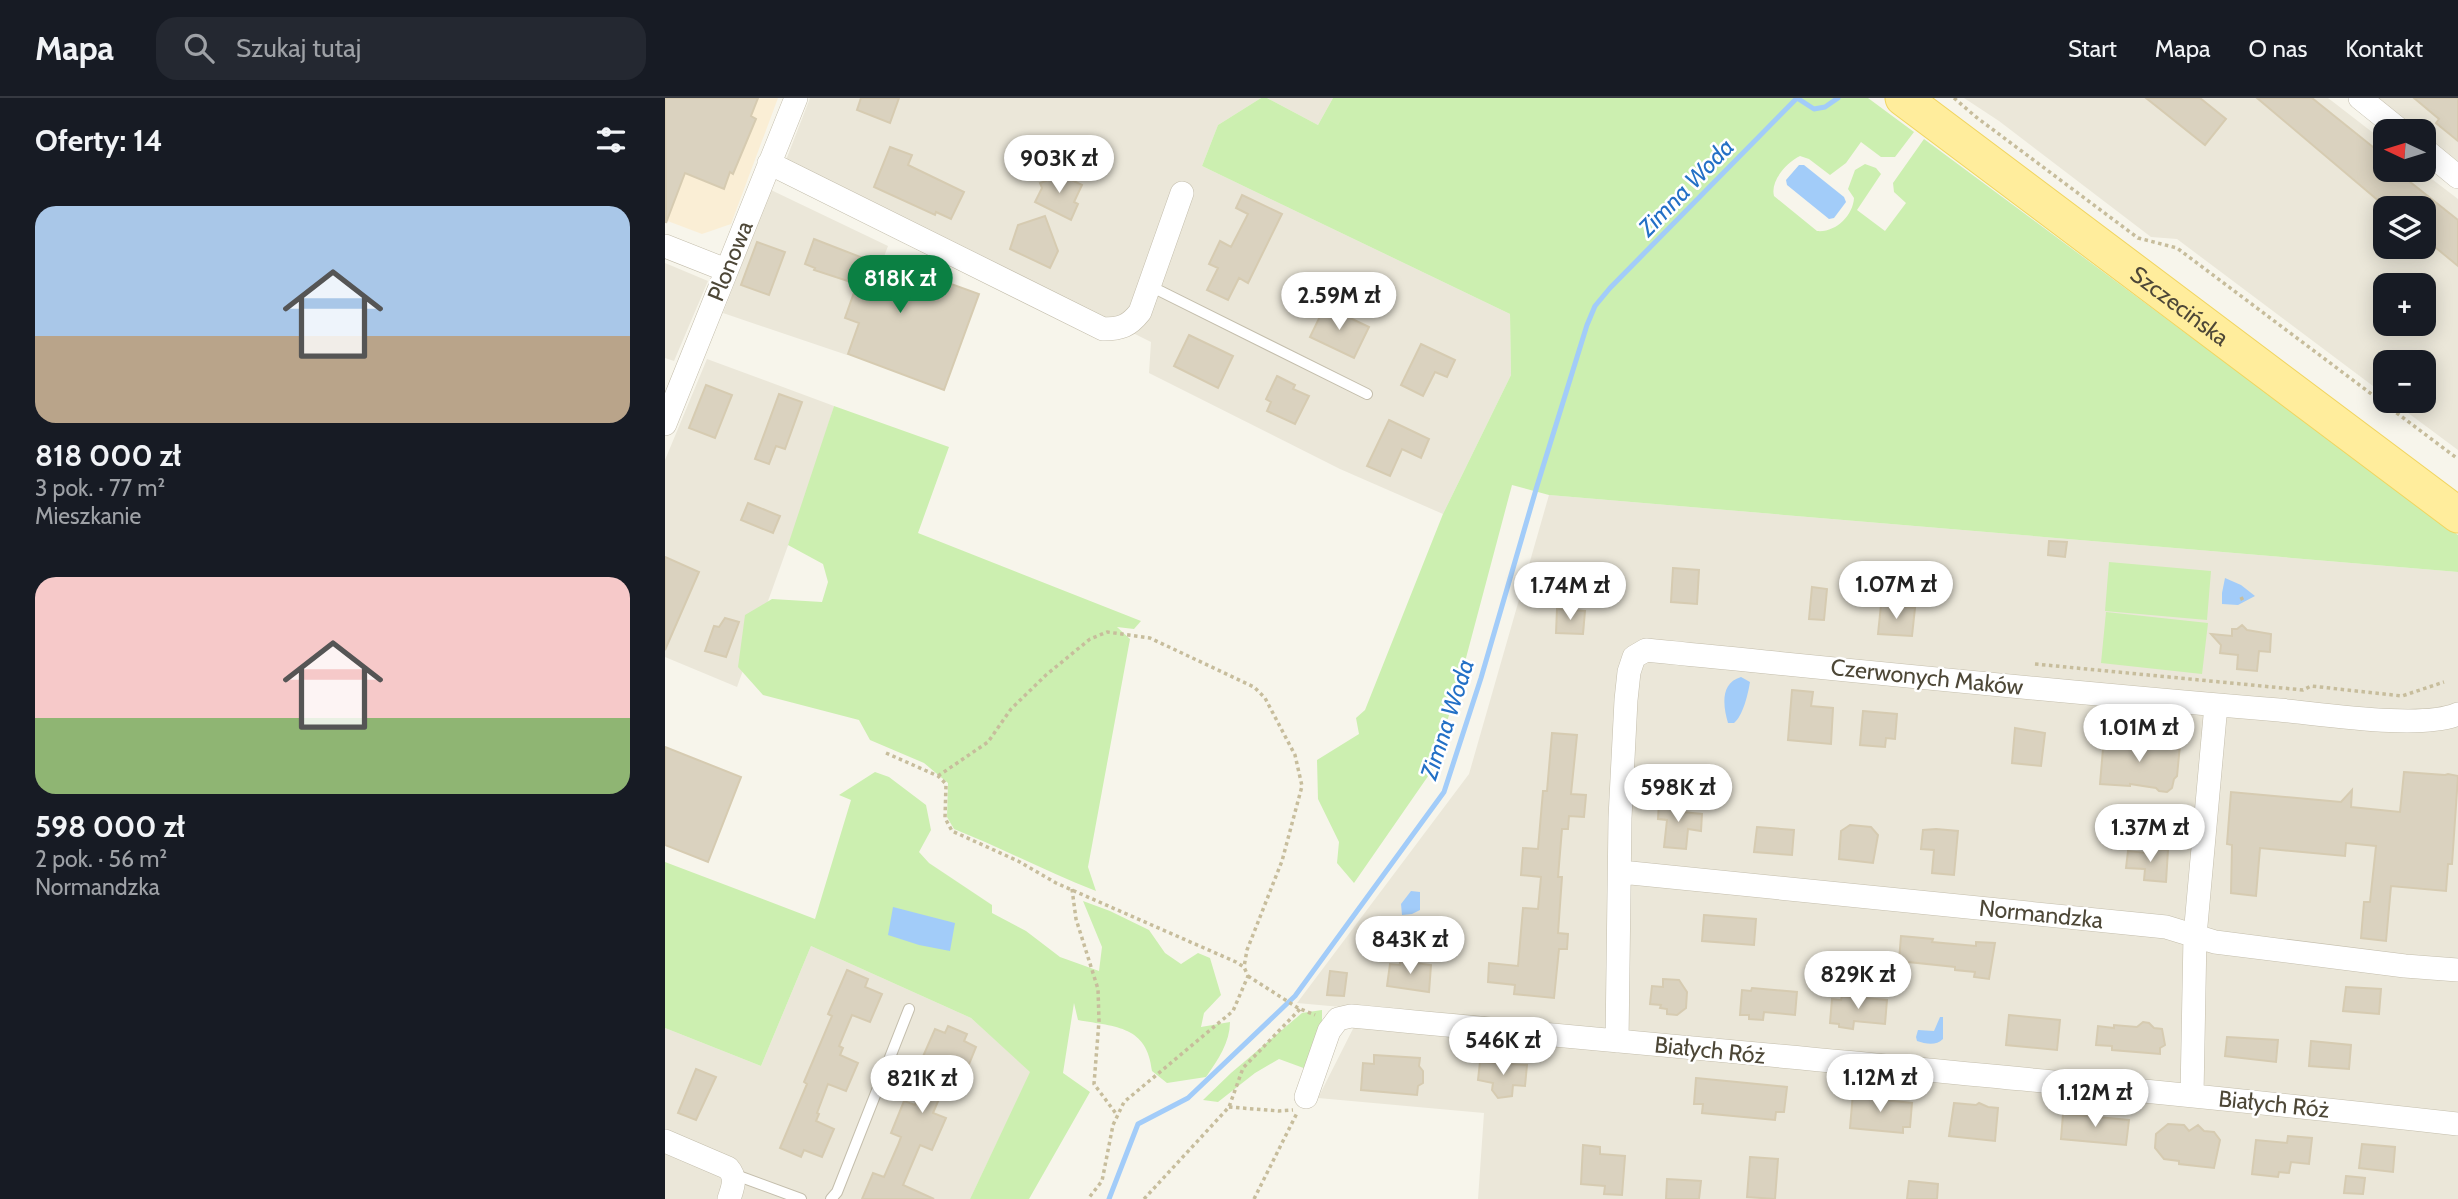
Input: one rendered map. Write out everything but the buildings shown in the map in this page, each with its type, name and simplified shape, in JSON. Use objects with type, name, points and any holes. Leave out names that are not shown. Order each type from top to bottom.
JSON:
[{"type":"main road","name":"Szczecińska","points":[[1903,98],[2458,515]]},
{"type":"street","name":"Plonowa","points":[[665,424],[796,98]]},
{"type":"street","points":[[2360,98],[2386,119]]},
{"type":"street","points":[[2436,159],[2458,177]]},
{"type":"street","points":[[769,163],[1103,329],[1118,329],[1131,324],[1140,312],[1182,192]]},
{"type":"street","points":[[665,246],[726,270]]},
{"type":"street","name":"Czerwonych Maków","points":[[1621,872],[1620,818],[1629,672],[1635,657],[1646,650],[2216,705],[2414,721],[2448,719],[2458,714]]},
{"type":"street","points":[[2192,1095],[2195,936],[2216,705]]},
{"type":"street","points":[[1617,1041],[1621,872]]},
{"type":"street","name":"Normandzka","points":[[1621,872],[2166,927],[2215,942],[2458,970]]},
{"type":"street","name":"Białych Róż","points":[[1305,1097],[1329,1031],[1338,1019],[1350,1016],[2192,1095],[2458,1124]]},
{"type":"street","points":[[665,1141],[728,1168],[732,1185]]},
{"type":"lane","points":[[1150,286],[1367,394]]},
{"type":"lane","points":[[831,1199],[837,1192],[909,1009]]},
{"type":"lane","points":[[732,1185],[801,1199]]},
{"type":"path","points":[[1954,98],[2138,238],[2177,248],[2458,459]]},
{"type":"path","points":[[2241,597],[2244,603]]},
{"type":"path","points":[[938,776],[988,742],[1011,709],[1046,675],[1090,639],[1107,632],[1150,638],[1254,687],[1265,698],[1295,755],[1301,786],[1282,861],[1247,950],[1244,967]]},
{"type":"path","points":[[2035,664],[2303,690],[2311,686],[2402,696],[2444,682]]},
{"type":"path","points":[[885,753],[938,776],[946,784],[945,818],[952,831],[1072,889],[1236,961],[1244,967],[1248,976],[1299,1009],[1243,1068],[1229,1107],[1144,1199]]},
{"type":"path","points":[[1072,889],[1076,919],[1098,989],[1099,1021],[1094,1084],[1117,1115]]},
{"type":"path","points":[[1088,1199],[1102,1181],[1113,1125],[1124,1102],[1233,1011],[1248,976]]},
{"type":"path","points":[[1229,1107],[1299,1111],[1254,1199]]},
{"type":"shaded area","points":[[665,98],[778,98],[731,224],[702,234],[665,220]]},
{"type":"shaded area","points":[[810,98],[1261,98],[1218,125],[1202,166],[1510,314],[1511,375],[1443,514],[1340,469],[1149,373],[1151,342],[786,160]]},
{"type":"shaded area","points":[[1267,98],[1333,98],[1318,125]]},
{"type":"shaded area","points":[[1964,98],[2328,98],[2373,133],[2373,182],[2436,182],[2458,199],[2458,450],[2408,413],[2436,413],[2436,350],[2373,350],[2373,386],[2177,239],[2151,237],[1999,121]]},
{"type":"shaded area","points":[[2377,98],[2458,98],[2458,163],[2436,146],[2436,119],[2403,119]]},
{"type":"shaded area","points":[[771,190],[888,246],[847,355],[723,313]]},
{"type":"shaded area","points":[[665,263],[708,281],[674,361],[665,358]]},
{"type":"shaded area","points":[[707,359],[834,406],[808,490],[737,687],[665,657],[665,460]]},
{"type":"shaded area","points":[[1549,495],[2458,572],[2458,1199],[1478,1199],[1484,1113],[1318,1098],[1363,1009],[1297,1003],[1469,774]]},
{"type":"shaded area","points":[[811,946],[971,1018],[1031,1072],[970,1199],[665,1199],[665,1028],[761,1066]]},
{"type":"green space","points":[[1261,98],[1267,98],[1318,125],[1333,98],[1868,98],[1914,132],[1895,157],[1881,157],[1861,142],[1846,163],[1830,175],[1809,159],[1800,156],[1777,178],[1774,196],[1817,231],[1830,229],[1847,217],[1854,198],[1848,189],[1855,170],[1865,164],[1876,168],[1881,174],[1857,210],[1885,231],[1906,203],[1894,192],[1893,183],[1924,139],[2458,535],[2458,572],[1549,495],[1512,485],[1433,769],[1354,883],[1337,863],[1339,842],[1318,799],[1317,760],[1359,734],[1356,718],[1365,710],[1443,514],[1511,375],[1510,314],[1202,166],[1218,125]]},
{"type":"green space","points":[[834,406],[949,447],[918,533],[1141,621],[1134,629],[1117,627],[1130,639],[1088,867],[1096,891],[954,829],[947,817],[948,783],[924,763],[870,740],[859,720],[763,695],[738,667],[745,615],[772,599],[822,602],[828,582],[823,564],[788,545]]},
{"type":"green space","points":[[2109,562],[2211,571],[2207,620],[2105,611]]},
{"type":"green space","points":[[2106,612],[2208,623],[2202,674],[2101,663]]},
{"type":"green space","points":[[875,772],[889,777],[926,805],[931,830],[919,852],[929,863],[992,905],[992,913],[1026,931],[1060,957],[1099,971],[1102,947],[1083,901],[1149,930],[1165,953],[1181,964],[1198,953],[1210,958],[1221,995],[1204,1013],[1201,1027],[1230,1022],[1226,1044],[1206,1077],[1167,1083],[1152,1071],[1149,1056],[1137,1037],[1117,1027],[1078,1020],[1074,1003],[1063,1073],[1090,1092],[1029,1199],[970,1199],[1030,1072],[971,1018],[811,946],[761,1066],[665,1028],[665,862],[815,919],[851,800],[839,795]]},
{"type":"green space","points":[[1322,1010],[1322,1025],[1309,1070],[1279,1059],[1255,1073],[1218,1102],[1203,1100],[1302,1013]]},
{"type":"water","points":[[1799,165],[1804,165],[1844,197],[1846,202],[1834,218],[1829,219],[1787,185],[1786,180]]},
{"type":"water","points":[[2225,578],[2241,585],[2255,596],[2238,605],[2222,604]]},
{"type":"water","points":[[1741,677],[1750,682],[1746,698],[1737,720],[1728,723],[1724,703],[1726,690],[1729,684]]},
{"type":"water","points":[[1411,891],[1420,892],[1420,910],[1402,915],[1401,904]]},
{"type":"water","points":[[893,907],[955,923],[950,951],[888,935]]},
{"type":"water","points":[[1940,1017],[1943,1017],[1943,1039],[1927,1044],[1917,1041],[1918,1030],[1934,1031]]},
{"type":"waterway","name":"Zimna Woda","points":[[1109,1199],[1138,1124],[1188,1098],[1295,996],[1444,792],[1595,306],[1797,98],[1814,109],[1825,107],[1838,98]]}]
